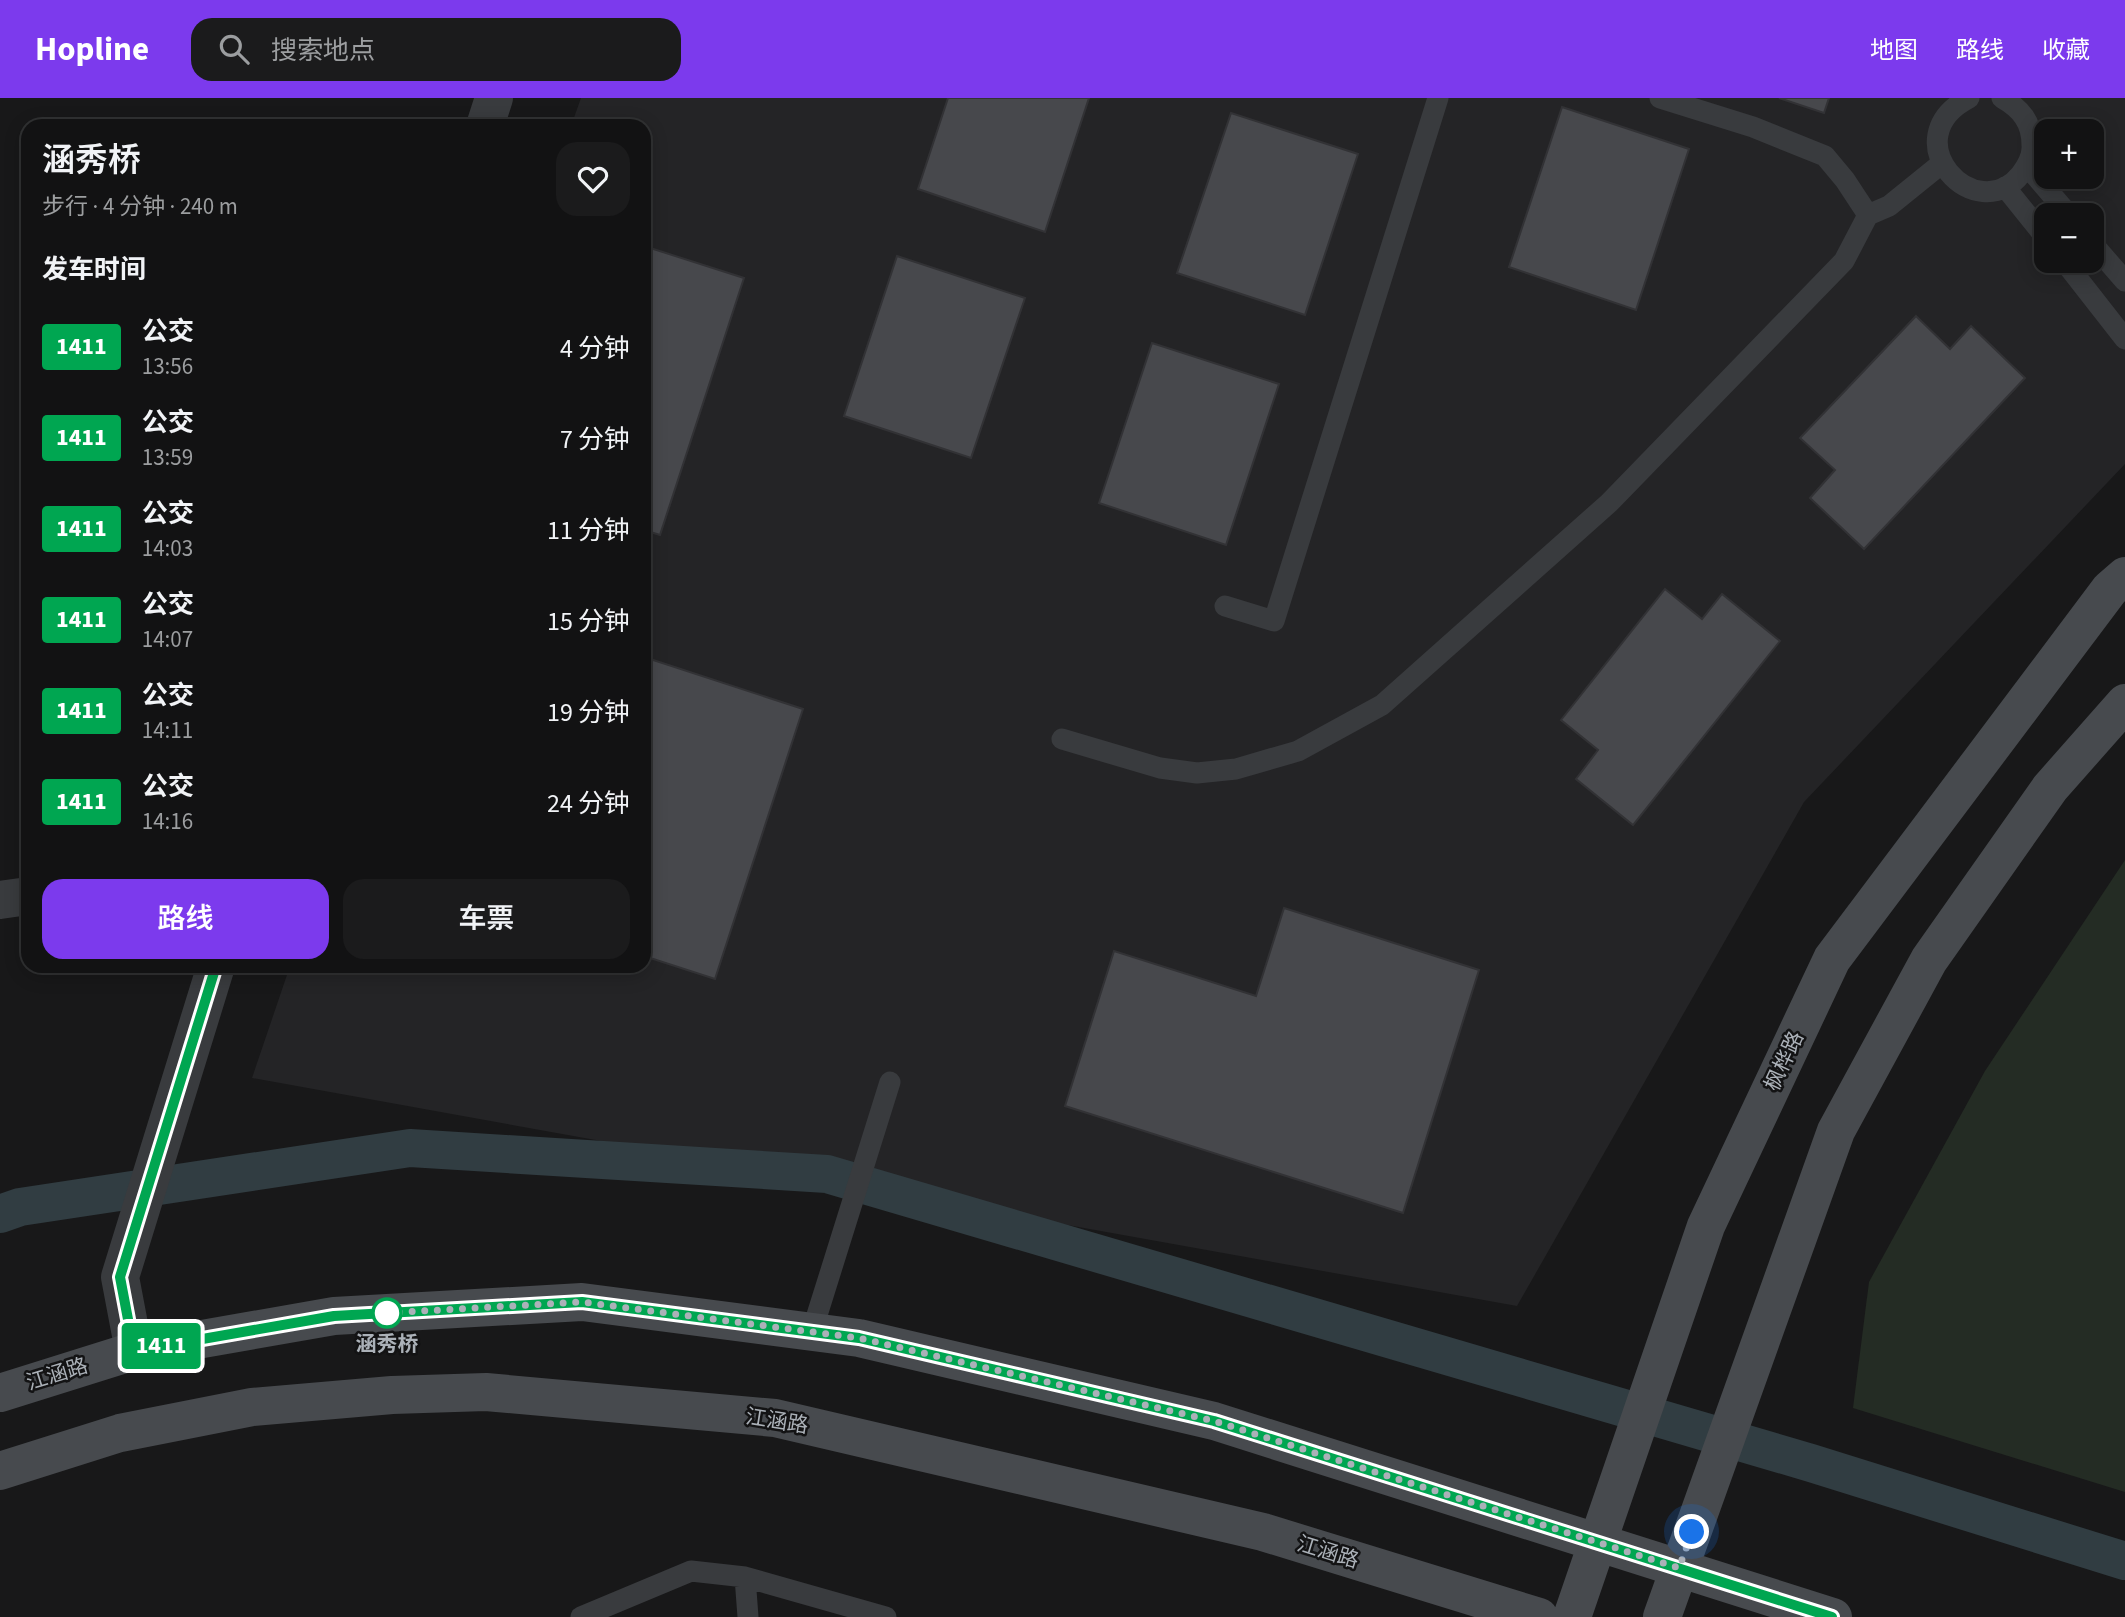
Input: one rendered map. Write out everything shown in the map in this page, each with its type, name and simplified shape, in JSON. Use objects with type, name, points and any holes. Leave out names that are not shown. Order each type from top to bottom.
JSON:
[{"type":"main road","name":"枫桦路","points":[[1572,1617],[1706,1226],[1832,959],[2110,589],[2125,576]]},
{"type":"main road","points":[[1662,1617],[1836,1131],[1929,960],[2050,788],[2125,703]]},
{"type":"main road","name":"江涵路","points":[[0,1392],[134,1351],[334,1316],[582,1302],[859,1338],[1214,1421],[1833,1617]]},
{"type":"main road","name":"江涵路","points":[[0,1471],[120,1433],[173,1422],[252,1407],[393,1395],[486,1392],[775,1418],[1263,1532],[1539,1617]]},
{"type":"street","points":[[487,119],[494,98]]},
{"type":"street","points":[[0,900],[21,896]]},
{"type":"street","points":[[134,1351],[120,1277],[214,973]]},
{"type":"lane","points":[[1225,606],[1274,621],[1438,98]]},
{"type":"lane","points":[[1660,98],[1753,127],[1825,156],[1868,215]]},
{"type":"lane","points":[[1969,98],[1954,107],[1943,120],[1937,149],[1941,164],[1950,176],[1962,185],[1991,191],[2005,187],[2018,178],[2027,166],[2033,150],[2032,134],[2026,118],[2015,106],[2001,98]]},
{"type":"lane","points":[[1062,739],[1160,768],[1197,773],[1236,769],[1298,751],[1381,705],[1609,503],[1844,261],[1868,215],[1889,206],[1941,164]]},
{"type":"lane","points":[[2027,166],[2058,203]]},
{"type":"lane","points":[[2005,187],[2034,223]]},
{"type":"lane","points":[[2104,257],[2125,281]]},
{"type":"lane","points":[[2074,273],[2125,338]]},
{"type":"lane","points":[[812,1331],[890,1082]]},
{"type":"lane","points":[[581,1617],[691,1571],[745,1577],[886,1617]]},
{"type":"lane","points":[[745,1577],[748,1617]]},
{"type":"shaded area","points":[[581,98],[2125,98],[2125,464],[1804,802],[1517,1306],[252,1078],[288,973],[651,973],[651,119],[574,119]]},
{"type":"shaded area","points":[[2125,860],[2125,1492],[1853,1408],[1869,1282],[1985,1071]]},
{"type":"building","points":[[948,98],[1089,98],[1045,232],[918,189]]},
{"type":"building","points":[[1779,98],[1829,98],[1824,113]]},
{"type":"building","points":[[1562,107],[1689,149],[1636,310],[1509,267]]},
{"type":"building","points":[[1231,113],[1358,154],[1305,315],[1177,273]]},
{"type":"building","points":[[651,248],[744,278],[660,535],[651,532]]},
{"type":"building","points":[[897,256],[1025,298],[971,458],[844,416]]},
{"type":"building","points":[[1916,316],[1950,349],[1971,326],[2025,378],[1864,549],[1810,498],[1835,470],[1800,438]]},
{"type":"building","points":[[1152,343],[1279,384],[1226,545],[1099,503]]},
{"type":"building","points":[[1665,589],[1702,619],[1722,594],[1780,641],[1633,825],[1576,779],[1598,750],[1561,720]]},
{"type":"building","points":[[651,659],[803,709],[715,979],[651,958]]},
{"type":"building","points":[[1284,908],[1479,970],[1403,1213],[1065,1106],[1114,951],[1256,996]]},
{"type":"waterway","points":[[0,1214],[20,1207],[410,1148],[827,1174],[1811,1463],[2125,1561]]},
{"type":"bus line","name":"1411","points":[[214,973],[120,1277],[134,1351],[334,1316],[582,1302],[859,1338],[1214,1421],[1832,1617]]},
{"type":"place","name":"涵秀桥","points":[[387,1313]]},
{"type":"route","points":[[387,1313],[582,1302],[859,1338],[1214,1421],[1679,1568],[1692,1532]]}]
